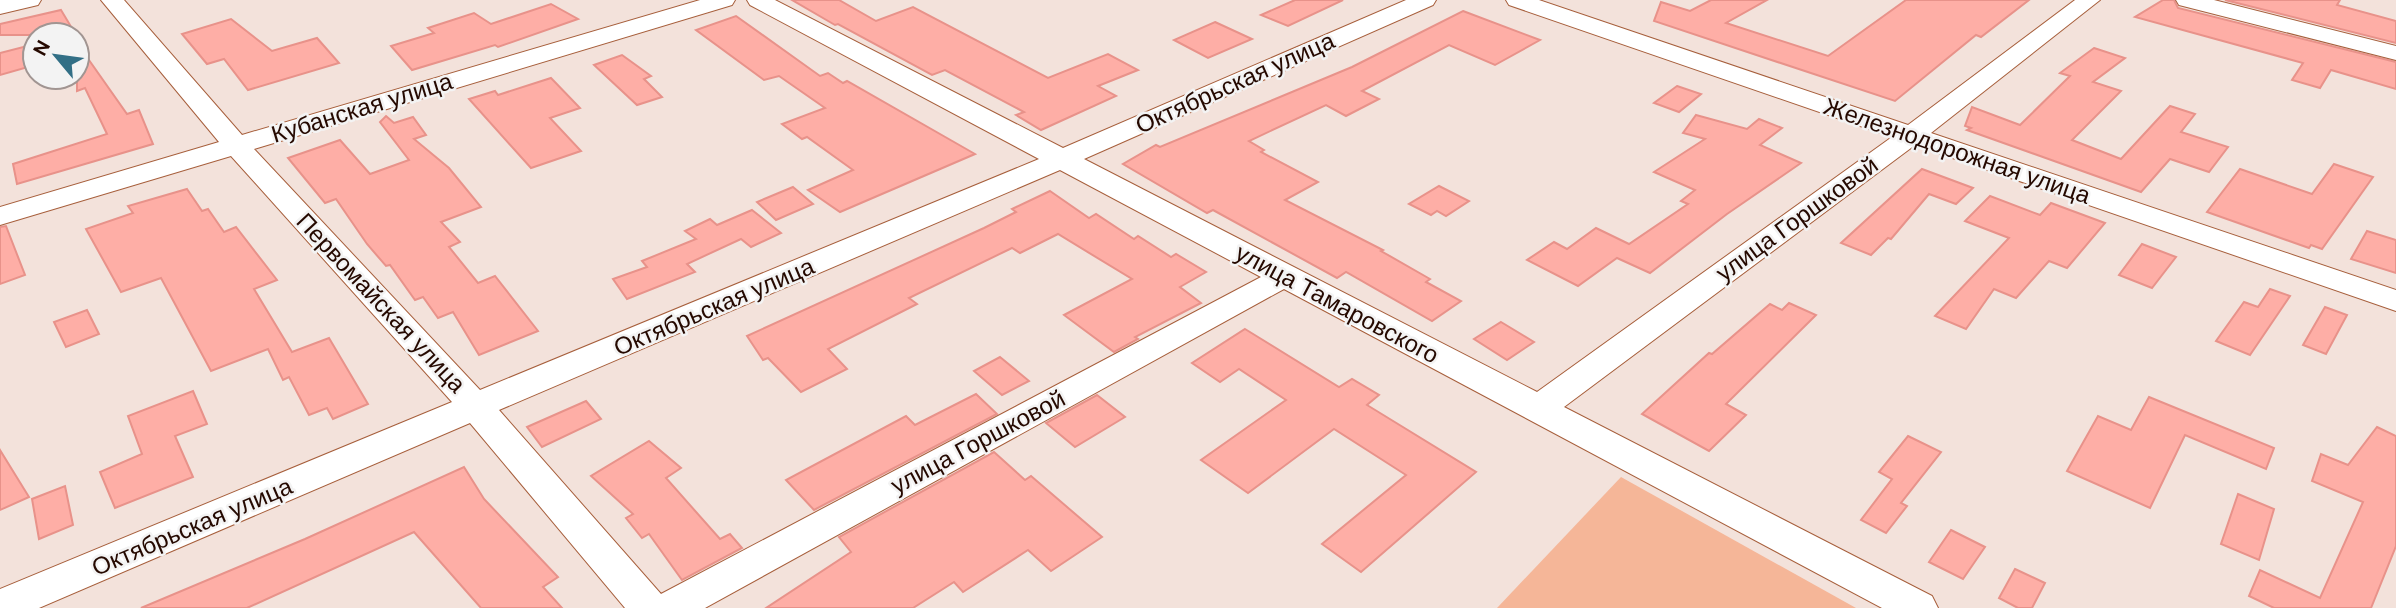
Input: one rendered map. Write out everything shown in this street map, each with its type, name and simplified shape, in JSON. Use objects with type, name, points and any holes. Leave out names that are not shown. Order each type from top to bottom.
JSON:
[{"type":"street","points":[[0,7],[30,0]]},
{"type":"street","name":"Первомайская улица","points":[[112,0],[236,145],[477,408],[649,608]]},
{"type":"street","name":"Кубанская улица","points":[[0,216],[724,0]]},
{"type":"street","name":"улица Тамаровского","points":[[758,0],[1917,608]]},
{"type":"street","name":"Октябрьская улица","points":[[0,607],[477,408],[1059,160],[1425,0]]},
{"type":"street","name":"Железнодорожная улица","points":[[1517,0],[2396,301]]},
{"type":"street","name":"улица Горшковой","points":[[1536,410],[1912,135],[2090,0]]},
{"type":"street","points":[[2187,0],[2396,53]]},
{"type":"street","name":"улица Горшковой","points":[[670,608],[1286,276]]},
{"type":"shaded area","points":[[1621,477],[1856,608],[1497,608]]},
{"type":"building","points":[[792,0],[839,0],[876,21],[913,7],[1048,78],[1108,54],[1138,70],[1098,86],[1116,96],[1041,130],[1016,115],[1024,112],[945,70],[932,75]]},
{"type":"building","points":[[1295,0],[1343,0],[1288,26],[1261,15]]},
{"type":"building","points":[[1711,0],[1767,0],[1726,23],[1828,56],[1906,0],[2029,0],[1981,37],[1976,35],[1895,101],[1654,21],[1661,2],[1690,11]]},
{"type":"building","points":[[2163,0],[2174,0],[2178,8],[2396,62],[2396,89],[2331,70],[2320,88],[2292,80],[2303,63],[2135,17]]},
{"type":"building","points":[[2225,0],[2340,0],[2337,5],[2396,21],[2396,43]]},
{"type":"building","points":[[551,4],[578,19],[498,47],[495,45],[412,70],[391,46],[434,33],[428,28],[474,13],[491,24]]},
{"type":"building","points":[[61,10],[68,21],[21,21],[21,35],[0,35],[0,24]]},
{"type":"building","points":[[1463,11],[1540,40],[1495,65],[1449,45],[1362,91],[1379,99],[1346,116],[1326,105],[1249,141],[1264,150],[1261,152],[1318,182],[1285,200],[1383,250],[1381,251],[1430,279],[1426,282],[1461,301],[1432,321],[1346,272],[1337,278],[1213,210],[1207,213],[1123,164],[1156,145],[1160,147],[1352,67]]},
{"type":"building","points":[[736,16],[820,76],[828,73],[843,83],[847,81],[975,154],[840,212],[808,190],[853,170],[807,137],[802,139],[782,124],[825,108],[779,76],[764,80],[696,30]]},
{"type":"building","points":[[231,19],[272,51],[317,38],[339,63],[248,90],[224,59],[207,64],[182,34]]},
{"type":"building","points":[[1215,22],[1252,39],[1208,58],[1174,40]]},
{"type":"building","points":[[21,48],[21,69],[0,75],[0,53]]},
{"type":"building","points":[[2094,48],[2125,58],[2093,82],[2121,91],[2072,140],[2121,159],[2170,106],[2195,114],[2181,132],[2228,147],[2209,172],[2170,159],[2141,192],[1967,130],[1971,128],[1965,126],[1972,107],[2020,125],[2070,76],[2060,73]]},
{"type":"building","points":[[622,55],[651,76],[644,79],[662,97],[637,105],[594,65]]},
{"type":"building","points":[[91,63],[127,114],[139,110],[153,144],[17,184],[13,164],[107,134],[86,91],[91,91]]},
{"type":"building","points":[[551,78],[580,108],[550,118],[581,151],[531,168],[469,99],[495,91],[498,95]]},
{"type":"building","points":[[1677,86],[1701,94],[1679,112],[1654,103]]},
{"type":"building","points":[[1696,115],[1747,129],[1759,119],[1782,128],[1760,145],[1801,163],[1727,214],[1650,273],[1617,258],[1578,286],[1527,260],[1554,242],[1567,249],[1596,228],[1629,244],[1688,204],[1681,201],[1695,190],[1654,172],[1705,139],[1683,133]]},
{"type":"building","points":[[386,116],[394,123],[413,117],[426,135],[414,139],[449,168],[481,207],[441,222],[460,242],[449,247],[478,283],[495,276],[538,331],[479,355],[453,312],[438,318],[423,297],[415,300],[390,265],[386,266],[367,244],[336,199],[325,203],[288,158],[340,140],[370,174],[409,160],[380,122]]},
{"type":"building","points":[[2334,164],[2373,177],[2322,249],[2311,245],[2309,248],[2207,212],[2240,169],[2312,194]]},
{"type":"building","points":[[1922,169],[1973,188],[1956,204],[1929,194],[1891,239],[1888,238],[1871,255],[1841,243]]},
{"type":"building","points":[[1439,186],[1469,201],[1446,216],[1437,211],[1431,215],[1409,204]]},
{"type":"building","points":[[793,187],[813,204],[776,220],[757,202]]},
{"type":"building","points":[[187,189],[202,211],[208,209],[224,232],[236,227],[277,280],[254,289],[292,352],[329,338],[368,404],[333,419],[327,408],[309,415],[289,377],[283,380],[268,349],[211,371],[161,278],[121,292],[86,229],[133,213],[128,206]]},
{"type":"building","points":[[1050,191],[1089,218],[1096,214],[1134,239],[1138,236],[1171,257],[1176,254],[1206,272],[1180,287],[1201,303],[1135,337],[1138,339],[1114,352],[1064,315],[1132,279],[1058,234],[1020,253],[1012,248],[909,298],[917,304],[828,349],[847,369],[801,392],[768,358],[763,360],[747,336],[984,228],[1016,212],[1012,209]]},
{"type":"building","points":[[1990,196],[2040,215],[2051,203],[2105,223],[2067,268],[2049,261],[2016,298],[1994,289],[1966,329],[1935,316],[2009,238],[1965,221]]},
{"type":"building","points":[[752,210],[781,233],[751,247],[741,239],[687,264],[695,272],[627,299],[613,279],[647,267],[642,261],[696,239],[685,231],[710,219],[717,225]]},
{"type":"building","points":[[6,226],[25,275],[0,284],[0,227]]},
{"type":"building","points":[[2367,231],[2396,240],[2396,273],[2351,259]]},
{"type":"building","points":[[2142,244],[2176,257],[2152,288],[2119,275]]},
{"type":"building","points":[[2270,289],[2290,296],[2250,355],[2216,341],[2244,302],[2258,307]]},
{"type":"building","points":[[1789,303],[1816,315],[1726,404],[1746,415],[1709,451],[1642,414],[1709,353],[1712,354],[1770,304],[1782,310]]},
{"type":"building","points":[[2325,307],[2347,315],[2326,354],[2303,345]]},
{"type":"building","points":[[87,310],[99,334],[66,347],[54,322]]},
{"type":"building","points":[[1501,322],[1534,342],[1507,360],[1474,339]]},
{"type":"building","points":[[1245,329],[1339,387],[1352,379],[1379,395],[1367,405],[1476,472],[1361,572],[1322,544],[1406,475],[1334,429],[1248,493],[1201,460],[1286,400],[1239,369],[1220,382],[1192,363]]},
{"type":"building","points":[[1000,357],[1029,381],[1002,395],[974,371]]},
{"type":"building","points":[[193,391],[207,424],[175,436],[193,477],[115,508],[100,472],[142,454],[128,416]]},
{"type":"building","points":[[976,394],[997,414],[814,510],[786,480],[906,416],[915,425]]},
{"type":"building","points":[[1097,395],[1125,417],[1075,447],[1046,423]]},
{"type":"building","points":[[2149,397],[2274,448],[2266,469],[2185,435],[2150,508],[2067,471],[2098,416],[2131,430]]},
{"type":"building","points":[[586,401],[601,419],[542,447],[527,427]]},
{"type":"building","points":[[2377,427],[2396,436],[2396,546],[2371,608],[2274,608],[2249,596],[2260,570],[2320,598],[2363,502],[2312,481],[2321,454],[2348,465]]},
{"type":"building","points":[[1908,436],[1941,452],[1901,503],[1907,506],[1886,533],[1861,520],[1892,479],[1879,472]]},
{"type":"building","points":[[649,441],[681,468],[666,478],[720,539],[730,534],[742,548],[682,580],[649,534],[642,538],[626,518],[633,514],[591,476]]},
{"type":"building","points":[[0,450],[29,497],[0,510]]},
{"type":"building","points":[[994,452],[1025,480],[1031,476],[1102,537],[1051,571],[1028,550],[963,592],[954,582],[913,608],[766,608],[851,552],[839,537]]},
{"type":"building","points":[[464,467],[484,499],[558,577],[543,587],[562,608],[481,608],[414,532],[247,608],[141,608],[305,539]]},
{"type":"building","points":[[65,486],[73,525],[39,539],[32,499]]},
{"type":"building","points":[[2238,494],[2274,509],[2259,560],[2221,544]]},
{"type":"building","points":[[1951,530],[1985,547],[1963,579],[1929,562]]},
{"type":"building","points":[[2015,569],[2045,583],[2032,608],[2018,608],[1999,598]]}]
